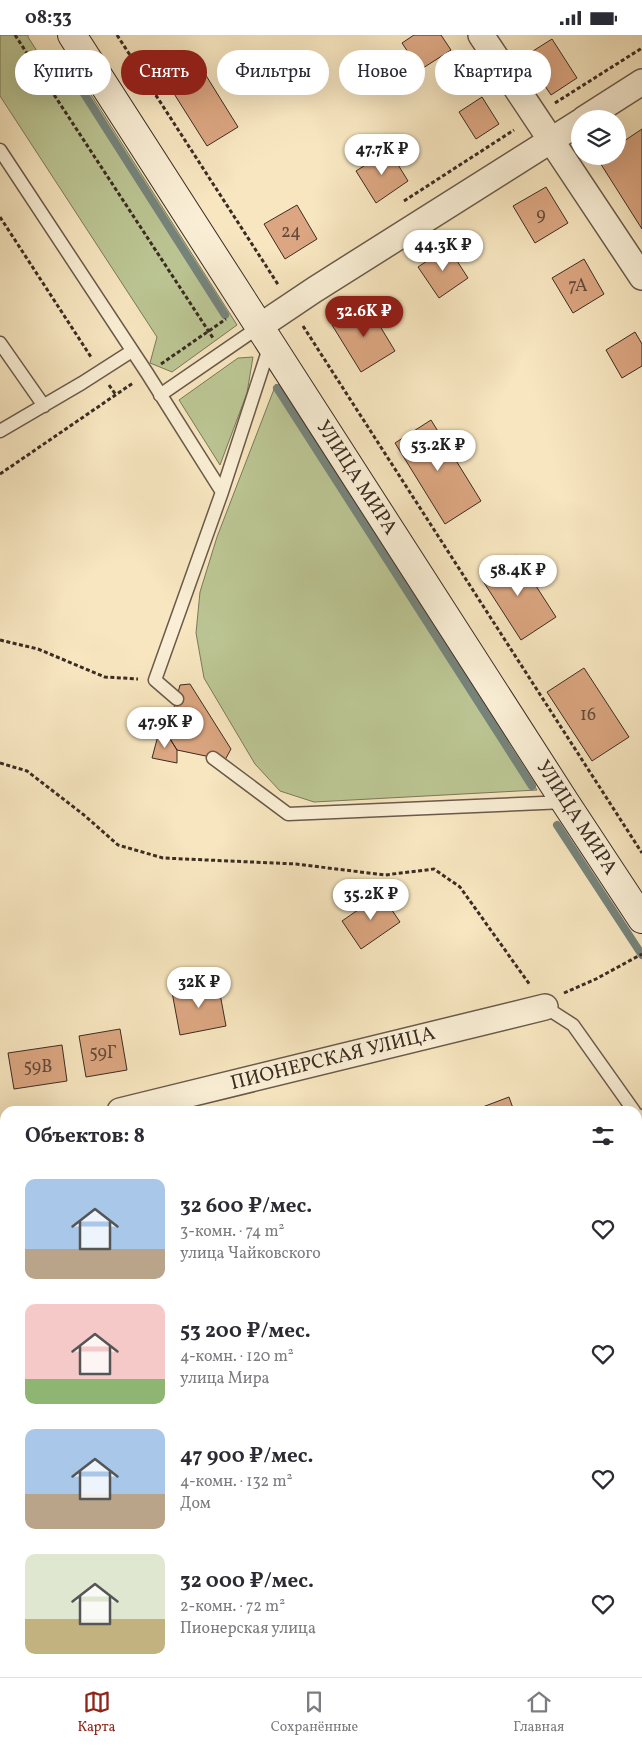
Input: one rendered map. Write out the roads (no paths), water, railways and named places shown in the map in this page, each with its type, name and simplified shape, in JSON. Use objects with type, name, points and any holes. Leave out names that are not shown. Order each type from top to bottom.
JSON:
[{"type":"main road","name":"УЛИЦА МИРА","points":[[72,35],[564,802],[642,919]]},
{"type":"street","points":[[481,35],[642,277]]},
{"type":"street","points":[[598,110],[642,82]]},
{"type":"street","points":[[264,336],[291,306],[571,128]]},
{"type":"street","name":"ПИОНЕРСКАЯ УЛИЦА","points":[[140,1106],[545,1007]]},
{"type":"lane","points":[[0,150],[147,373],[222,492]]},
{"type":"lane","points":[[160,395],[222,352],[264,336]]},
{"type":"lane","points":[[177,699],[155,680],[222,492],[264,336]]},
{"type":"lane","points":[[0,343],[44,406]]},
{"type":"lane","points":[[0,431],[132,351]]},
{"type":"lane","points":[[213,758],[288,814],[564,802]]},
{"type":"lane","points":[[545,1007],[573,1025],[630,1106]]},
{"type":"waterway","points":[[85,95],[225,315]]},
{"type":"waterway","points":[[277,388],[532,786]]},
{"type":"waterway","points":[[557,825],[642,955]]}]
